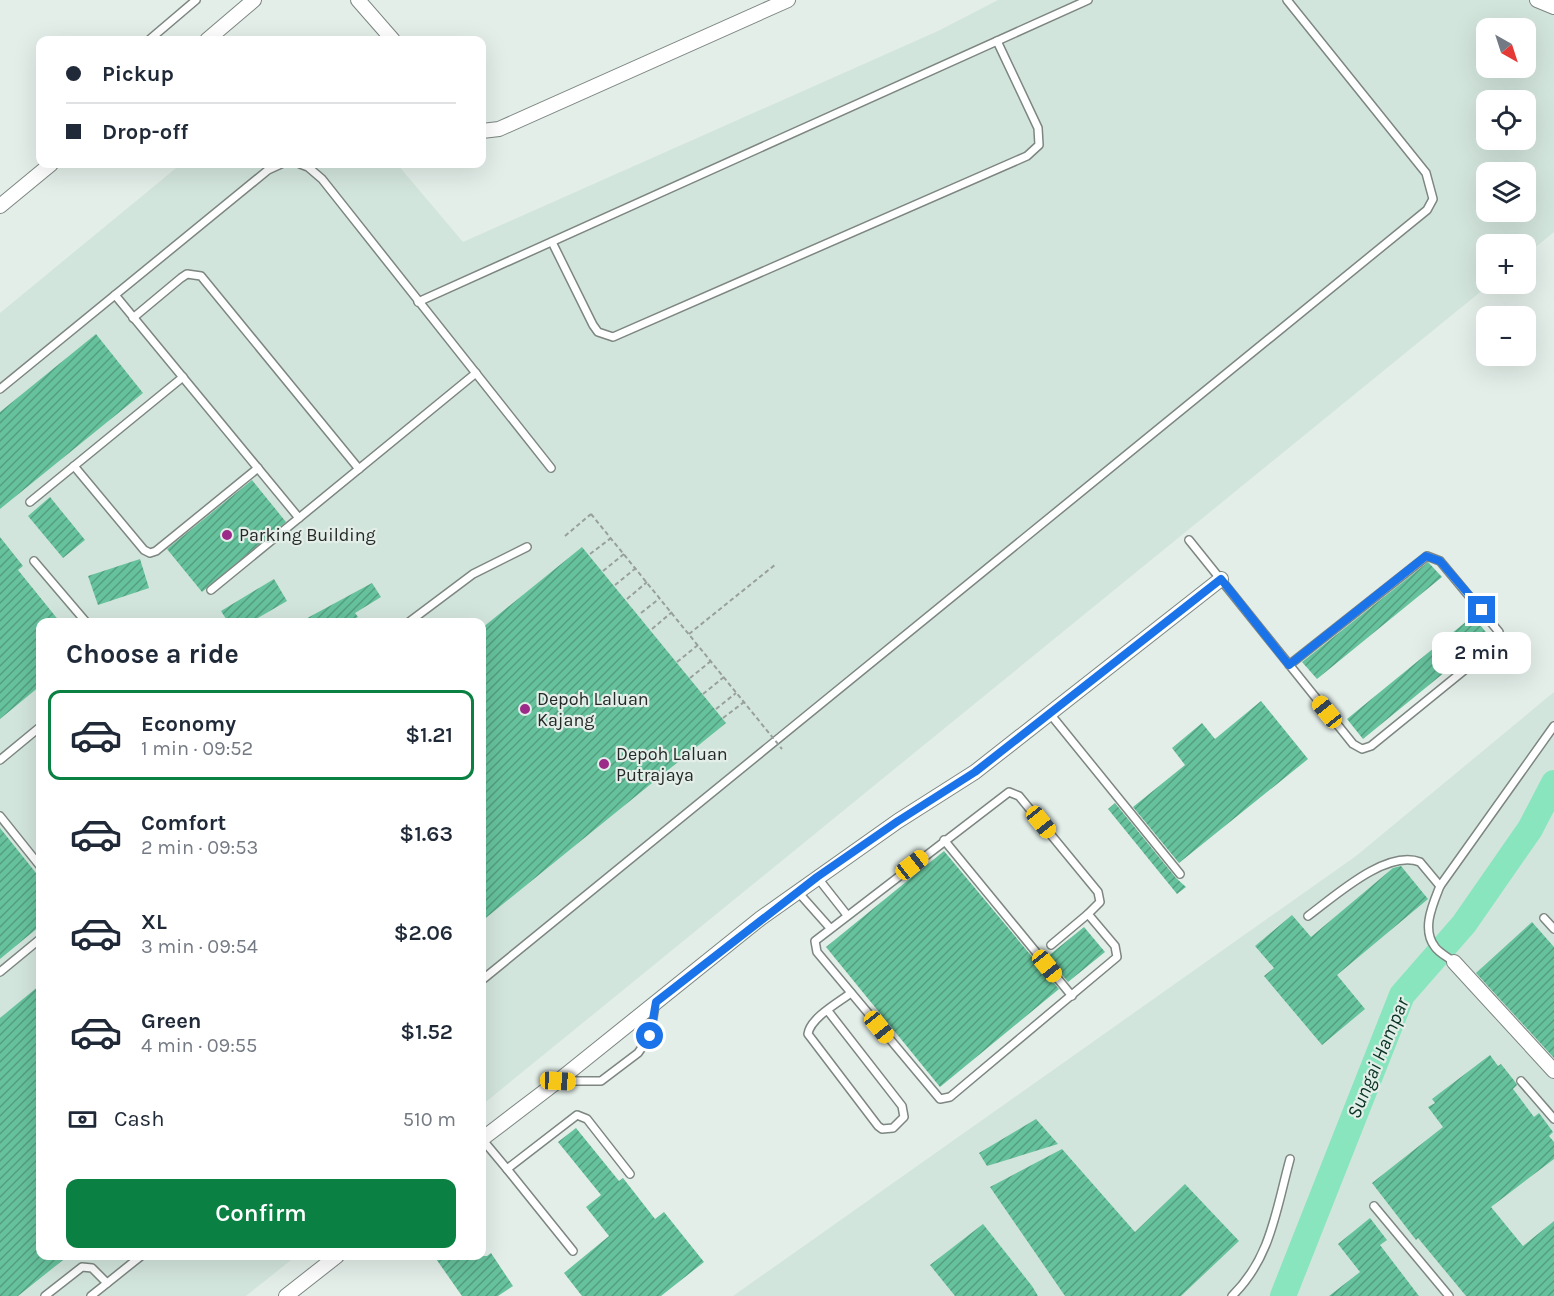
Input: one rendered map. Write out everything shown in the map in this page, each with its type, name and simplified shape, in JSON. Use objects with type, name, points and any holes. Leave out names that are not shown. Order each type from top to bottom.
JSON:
[{"type":"street","points":[[212,36],[254,0]]},
{"type":"street","points":[[358,0],[390,36]]},
{"type":"street","points":[[486,131],[499,129],[788,0]]},
{"type":"street","points":[[1537,0],[1554,7]]},
{"type":"street","points":[[0,206],[46,168]]},
{"type":"street","points":[[486,1136],[558,1081],[760,918],[898,821],[975,772],[1221,579]]},
{"type":"street","points":[[1454,962],[1554,1071]]},
{"type":"street","points":[[286,1296],[332,1260]]},
{"type":"lane","points":[[154,36],[196,0]]},
{"type":"lane","points":[[418,302],[1088,0]]},
{"type":"lane","points":[[486,977],[1427,210],[1433,198],[1426,173],[1287,0]]},
{"type":"lane","points":[[552,242],[592,325],[598,332],[613,337],[1027,156],[1039,145],[1038,128],[997,41]]},
{"type":"lane","points":[[0,388],[274,168]]},
{"type":"lane","points":[[310,168],[322,179],[551,468]]},
{"type":"lane","points":[[134,318],[182,278],[194,274],[201,276],[359,469]]},
{"type":"lane","points":[[115,295],[299,518]]},
{"type":"lane","points":[[211,590],[476,373]]},
{"type":"lane","points":[[30,502],[183,377]]},
{"type":"lane","points":[[74,466],[144,550],[150,553],[156,551],[258,468]]},
{"type":"lane","points":[[1189,540],[1221,579],[1289,665],[1353,744],[1367,748],[1494,646],[1499,632],[1440,561],[1426,556],[1289,665]]},
{"type":"lane","points":[[414,618],[473,574],[527,547]]},
{"type":"lane","points":[[34,561],[83,618]]},
{"type":"lane","points":[[1051,714],[1180,874]]},
{"type":"lane","points":[[1454,962],[1435,947],[1429,928],[1440,886],[1554,726]]},
{"type":"lane","points":[[0,760],[36,730]]},
{"type":"lane","points":[[1051,945],[1100,902],[1098,892],[1014,792],[1004,794],[818,937],[814,947],[935,1096],[945,1100],[1117,957],[1115,946],[1088,914]]},
{"type":"lane","points":[[0,816],[36,861]]},
{"type":"lane","points":[[944,840],[1072,996]]},
{"type":"lane","points":[[1308,916],[1361,877],[1401,860],[1420,862],[1440,886]]},
{"type":"lane","points":[[817,877],[847,915]]},
{"type":"lane","points":[[798,892],[830,928]]},
{"type":"lane","points":[[1544,918],[1554,929]]},
{"type":"lane","points":[[0,972],[36,942]]},
{"type":"lane","points":[[828,1011],[903,1106],[904,1117],[893,1128],[882,1130],[878,1126],[810,1039],[808,1029],[828,1011],[851,993]]},
{"type":"lane","points":[[558,1081],[601,1081],[631,1059],[646,1045],[656,1002]]},
{"type":"lane","points":[[1521,1081],[1554,1119]]},
{"type":"lane","points":[[507,1169],[577,1115],[587,1119],[630,1174]]},
{"type":"lane","points":[[486,1144],[573,1251]]},
{"type":"lane","points":[[1232,1296],[1247,1281],[1264,1254],[1290,1159]]},
{"type":"lane","points":[[1374,1206],[1449,1296]]},
{"type":"lane","points":[[91,1296],[136,1260]]},
{"type":"lane","points":[[45,1296],[82,1267],[92,1268],[107,1283]]},
{"type":"path","points":[[565,536],[591,514],[782,749]]},
{"type":"path","points":[[590,554],[610,538]]},
{"type":"path","points":[[603,571],[624,554]]},
{"type":"path","points":[[689,634],[776,564]]},
{"type":"path","points":[[615,585],[636,568]]},
{"type":"path","points":[[627,599],[647,582]]},
{"type":"path","points":[[641,613],[660,598]]},
{"type":"path","points":[[652,628],[672,612]]},
{"type":"path","points":[[677,662],[698,645]]},
{"type":"path","points":[[690,678],[711,661]]},
{"type":"path","points":[[703,694],[724,677]]},
{"type":"path","points":[[716,709],[736,693]]},
{"type":"path","points":[[723,718],[744,702]]},
{"type":"shaded area","points":[[998,0],[1554,0],[1554,232],[1536,247],[1536,234],[1476,234],[1478,294],[486,1102],[486,618],[36,618],[36,1260],[291,1260],[246,1296],[0,1296],[0,313],[176,168],[400,168],[463,242],[938,31]]},
{"type":"shaded area","points":[[1554,692],[1554,1296],[733,1296],[1356,856]]},
{"type":"building","points":[[96,334],[143,393],[0,509],[0,412]]},
{"type":"building","name":"Parking Building","points":[[252,480],[286,522],[202,592],[167,549]]},
{"type":"building","points":[[50,497],[85,540],[63,558],[28,516]]},
{"type":"building","points":[[0,537],[23,566],[18,570],[57,618],[36,618],[36,689],[0,719]]},
{"type":"building","points":[[582,547],[726,723],[486,918],[486,625]]},
{"type":"building","points":[[140,559],[149,588],[98,605],[88,576]]},
{"type":"building","points":[[1428,562],[1442,577],[1317,679],[1302,662]]},
{"type":"building","points":[[274,579],[287,601],[258,618],[225,618],[221,611]]},
{"type":"building","points":[[372,583],[381,597],[355,613],[358,617],[356,618],[307,618]]},
{"type":"building","points":[[1473,616],[1489,636],[1363,739],[1347,719]]},
{"type":"building","points":[[1261,701],[1308,759],[1179,863],[1133,807],[1185,765],[1172,748],[1202,723],[1215,739]]},
{"type":"building","points":[[1115,803],[1176,878],[1186,887],[1177,894],[1108,809]]},
{"type":"building","points":[[0,828],[36,873],[36,929],[0,959]]},
{"type":"building","points":[[944,851],[1059,989],[940,1087],[826,947]]},
{"type":"building","points":[[1401,866],[1428,899],[1337,975],[1365,1009],[1322,1045],[1264,976],[1274,968],[1255,946],[1292,915],[1311,937],[1393,868]]},
{"type":"building","points":[[1532,922],[1554,947],[1554,1058],[1476,973]]},
{"type":"building","points":[[1084,927],[1105,952],[1068,982],[1047,957]]},
{"type":"building","points":[[36,988],[36,1260],[63,1260],[18,1296],[0,1296],[0,1018]]},
{"type":"building","points":[[1490,1055],[1498,1066],[1501,1064],[1516,1083],[1513,1089],[1534,1117],[1539,1113],[1553,1132],[1549,1136],[1554,1142],[1554,1159],[1491,1207],[1523,1246],[1554,1221],[1554,1296],[1466,1296],[1418,1238],[1416,1240],[1372,1183],[1443,1127],[1428,1107],[1435,1103],[1432,1099]]},
{"type":"building","points":[[1036,1119],[1058,1144],[987,1166],[979,1153]]},
{"type":"building","points":[[576,1128],[619,1181],[623,1178],[655,1219],[664,1212],[704,1262],[661,1296],[582,1296],[564,1273],[609,1236],[586,1207],[601,1195],[558,1142]]},
{"type":"building","points":[[1062,1149],[1135,1232],[1185,1184],[1239,1241],[1181,1296],[1065,1296],[990,1187]]},
{"type":"building","points":[[1370,1218],[1387,1240],[1380,1245],[1419,1296],[1329,1296],[1360,1272],[1338,1244]]},
{"type":"building","points":[[983,1224],[1038,1296],[955,1296],[930,1265]]},
{"type":"building","points":[[491,1253],[513,1286],[498,1296],[462,1296],[437,1260],[486,1260]]},
{"type":"waterway","name":"Sungai Hampar","points":[[1283,1296],[1402,995],[1464,924],[1530,829],[1554,783]]},
{"type":"place","name":"Parking Building","points":[[227,535]]},
{"type":"place","name":"Depoh Laluan Kajang","points":[[525,709]]},
{"type":"place","name":"Depoh Laluan Putrajaya","points":[[604,764]]},
{"type":"route","points":[[650,1036],[656,1002],[760,918],[898,821],[975,772],[1221,579],[1289,665],[1426,556],[1440,561],[1482,610]]}]
